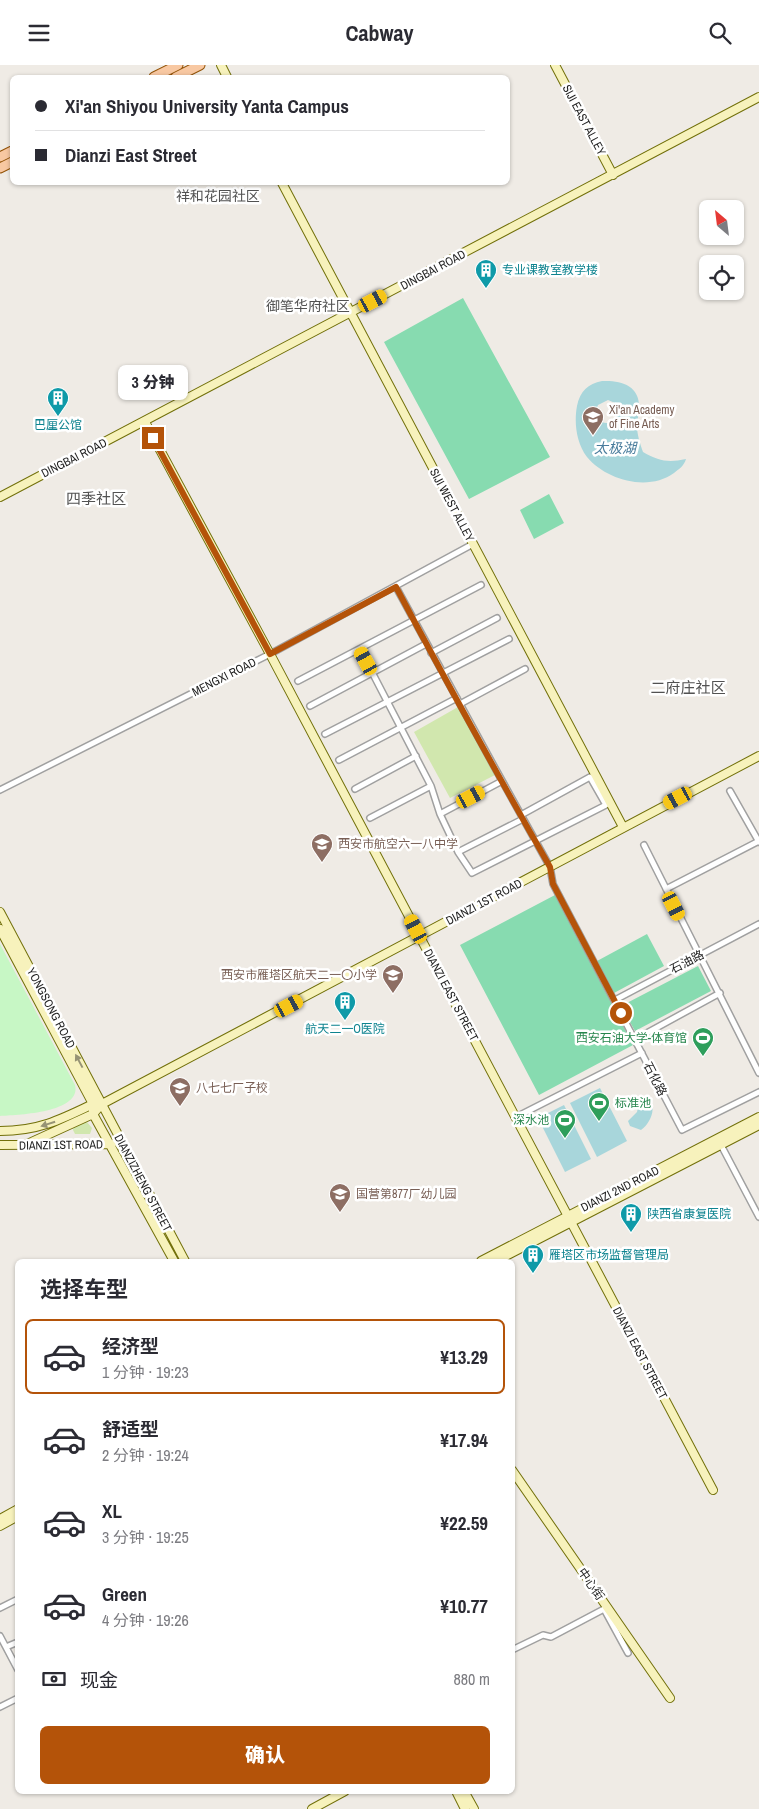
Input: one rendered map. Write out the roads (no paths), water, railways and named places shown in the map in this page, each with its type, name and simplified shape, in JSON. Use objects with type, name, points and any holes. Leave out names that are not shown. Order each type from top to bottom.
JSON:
[{"type":"main road","points":[[158,75],[178,65]]},
{"type":"main road","points":[[180,75],[200,65]]},
{"type":"street","name":"SIJI EAST ALLEY","points":[[554,65],[613,175]]},
{"type":"street","name":"DINGBAI ROAD","points":[[0,497],[759,97]]},
{"type":"street","name":"SIJI WEST ALLEY","points":[[283,185],[623,827]]},
{"type":"street","name":"DIANZI EAST STREET","points":[[145,422],[713,1490]]},
{"type":"street","name":"MENGXI ROAD","points":[[0,790],[270,654],[473,545]]},
{"type":"street","points":[[298,681],[481,585]]},
{"type":"street","name":"石化路","points":[[396,587],[426,645],[550,867],[553,884],[682,1130],[759,1091]]},
{"type":"street","points":[[431,653],[497,618]]},
{"type":"street","points":[[325,734],[509,639]]},
{"type":"street","points":[[310,706],[426,645]]},
{"type":"street","points":[[360,649],[431,786],[440,814],[458,852],[472,873],[606,805],[590,777],[458,852]]},
{"type":"street","points":[[460,704],[525,669]]},
{"type":"street","points":[[339,760],[457,698]]},
{"type":"street","name":"DIANZI 1ST ROAD","points":[[102,1104],[420,937],[759,755]]},
{"type":"street","points":[[355,789],[416,756]]},
{"type":"street","points":[[440,814],[502,781]]},
{"type":"street","points":[[370,818],[431,786]]},
{"type":"street","points":[[666,889],[759,841],[730,791]]},
{"type":"street","points":[[644,845],[759,1071]]},
{"type":"street","name":"YONGSONG ROAD","points":[[0,912],[102,1104]]},
{"type":"street","name":"石油路","points":[[614,1000],[759,924]]},
{"type":"street","name":"YONGSONG ROAD","points":[[0,929],[93,1104]]},
{"type":"street","points":[[634,1040],[720,993]]},
{"type":"street","points":[[516,1117],[642,1053]]},
{"type":"street","name":"DIANZI 1ST ROAD","points":[[0,1131],[35,1128],[57,1121],[93,1104]]},
{"type":"street","points":[[93,1113],[93,1104],[102,1104]]},
{"type":"street","points":[[25,1145],[93,1113],[102,1104]]},
{"type":"street","name":"DIANZIZHENG STREET","points":[[102,1104],[184,1259]]},
{"type":"street","name":"DIANZIZHENG STREET","points":[[93,1113],[173,1259]]},
{"type":"street","name":"DIANZI 2ND ROAD","points":[[500,1259],[759,1117]]},
{"type":"street","name":"DIANZI 2ND ROAD","points":[[485,1259],[569,1220],[759,1125]]},
{"type":"street","name":"DIANZI 1ST ROAD","points":[[0,1145],[122,1144]]},
{"type":"street","points":[[721,1145],[759,1217]]},
{"type":"street","name":"中心街","points":[[515,1475],[670,1698]]},
{"type":"street","points":[[0,1519],[15,1511]]},
{"type":"street","points":[[0,1525],[15,1518]]},
{"type":"street","points":[[0,1608],[15,1600]]},
{"type":"street","points":[[515,1649],[543,1635],[551,1637],[604,1609],[628,1653]]},
{"type":"street","points":[[0,1636],[15,1664]]},
{"type":"street","points":[[6,1647],[15,1642]]},
{"type":"street","points":[[0,1707],[15,1700]]},
{"type":"street","points":[[312,1809],[340,1794]]},
{"type":"street","points":[[458,1794],[465,1809]]},
{"type":"street","points":[[466,1794],[474,1809]]},
{"type":"water","name":"太极湖","points":[[597,382],[623,383],[629,386],[637,395],[639,412],[637,429],[643,452],[664,460],[686,459],[684,464],[664,479],[652,482],[628,481],[605,472],[595,465],[587,457],[580,445],[576,425],[576,412],[578,401],[585,389]],"holes":[[[608,400],[615,403],[618,414],[612,422],[603,423],[599,420],[595,412],[598,405]]]},
{"type":"water","name":"标准池","points":[[600,1088],[627,1141],[597,1157],[570,1103]]},
{"type":"water","points":[[643,1100],[651,1105],[652,1113],[648,1123],[641,1130],[630,1126],[628,1121],[637,1112],[639,1103]]},
{"type":"water","name":"深水池","points":[[564,1105],[591,1159],[565,1172],[538,1118]]},
{"type":"place","name":"专业课教室教学楼","points":[[486,289]]},
{"type":"place","name":"巴厘公馆","points":[[58,417]]},
{"type":"place","name":"Xi'an Academy of Fine Arts","points":[[593,436]]},
{"type":"place","name":"西安市航空六一八中学","points":[[322,863]]},
{"type":"place","name":"西安市雁塔区航天二一〇小学","points":[[393,994]]},
{"type":"place","name":"航天二一O医院","points":[[345,1021]]},
{"type":"place","name":"西安石油大学-体育馆","points":[[703,1057]]},
{"type":"place","name":"八七七厂子校","points":[[180,1107]]},
{"type":"place","name":"标准池","points":[[599,1122]]},
{"type":"place","name":"深水池","points":[[565,1139]]},
{"type":"place","name":"国营第877厂幼儿园","points":[[340,1213]]},
{"type":"place","name":"陕西省康复医院","points":[[631,1233]]},
{"type":"place","name":"雁塔区市场监督管理局","points":[[533,1274]]},
{"type":"district","name":"祥和花园社区","points":[[218,196]]},
{"type":"district","name":"御笔华府社区","points":[[308,306]]},
{"type":"district","name":"四季社区","points":[[96,498]]},
{"type":"district","name":"二府庄社区","points":[[688,687]]}]
